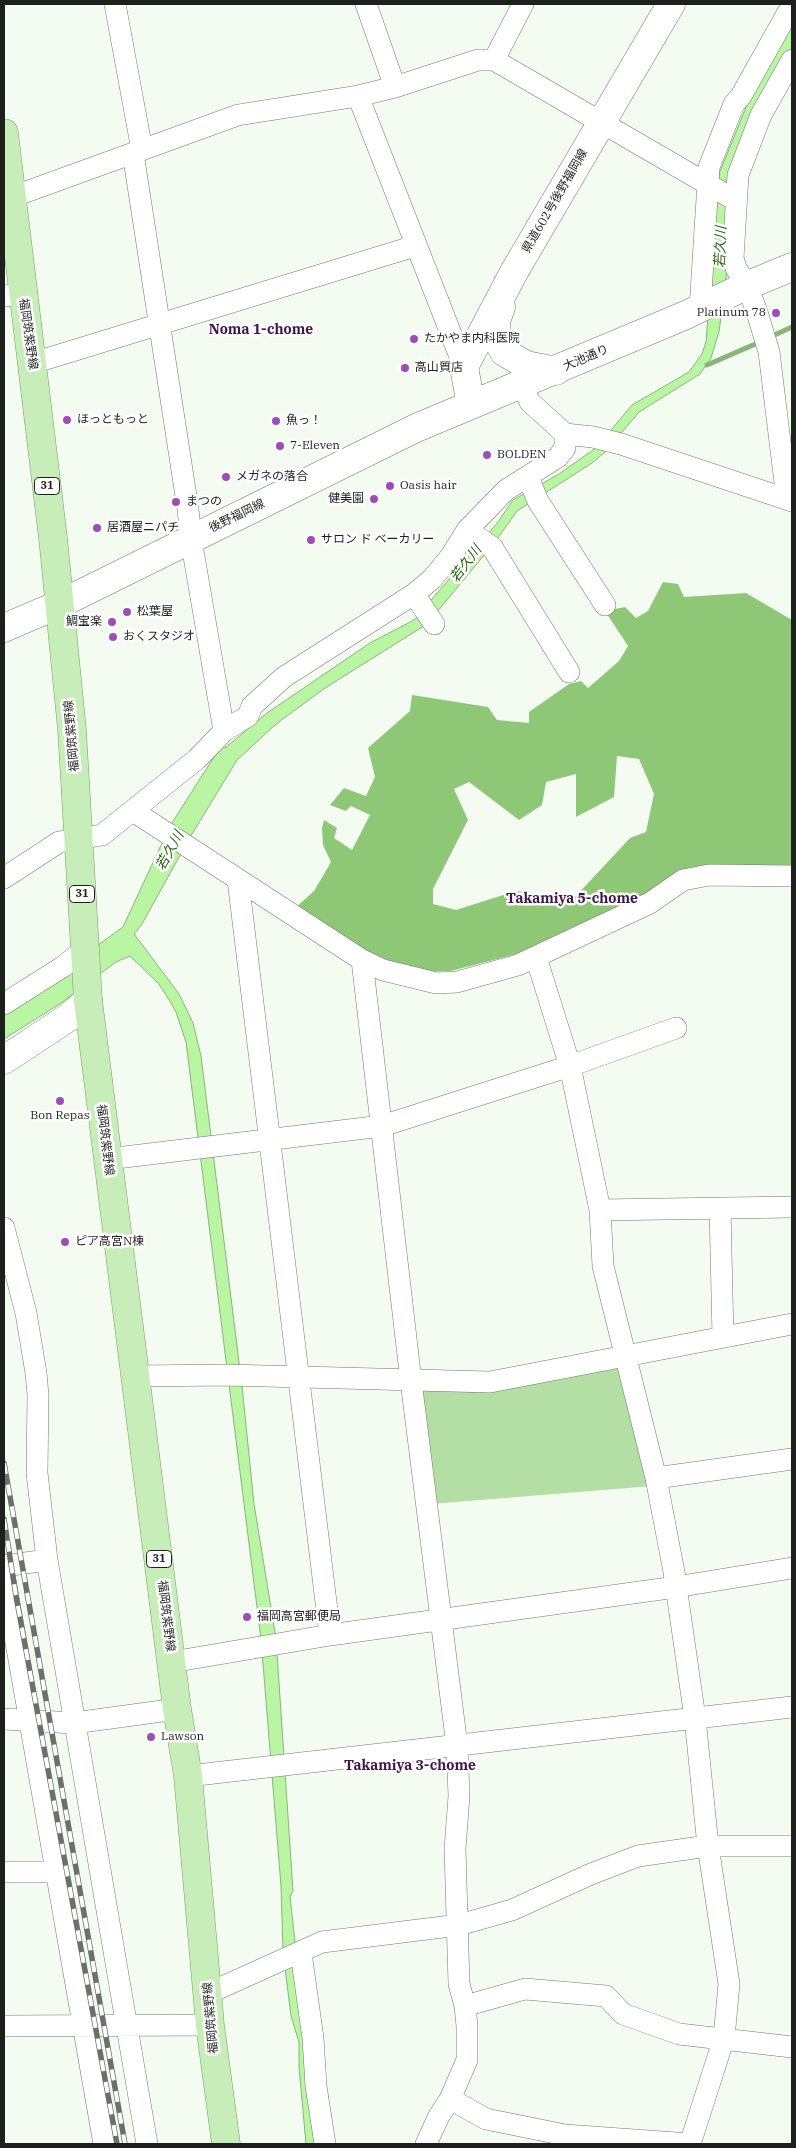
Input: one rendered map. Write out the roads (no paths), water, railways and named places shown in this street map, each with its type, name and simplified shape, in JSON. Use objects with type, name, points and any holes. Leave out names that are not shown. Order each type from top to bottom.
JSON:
[{"type":"main road","name":"県道602号後野福岡線","points":[[464,367],[514,272],[671,4]]},
{"type":"main road","name":"福岡筑紫野線","points":[[4,133],[12,197],[13,295],[33,363],[60,604],[80,840],[86,969],[177,1709],[188,1776],[209,1992],[210,2024],[226,2144]]},
{"type":"main road","name":"大池通り","points":[[471,405],[556,371],[792,267]]},
{"type":"main road","points":[[514,272],[496,320],[497,339],[504,352],[513,358],[539,369],[556,371]]},
{"type":"main road","points":[[464,367],[471,405]]},
{"type":"main road","name":"後野福岡線","points":[[4,628],[60,604],[416,428],[471,405]]},
{"type":"main road","points":[[4,1060],[69,1017],[86,969]]},
{"type":"street","points":[[115,4],[191,539],[224,731]]},
{"type":"street","points":[[366,4],[395,87]]},
{"type":"street","points":[[494,60],[523,4]]},
{"type":"street","points":[[700,309],[709,167],[734,104],[741,96],[792,5]]},
{"type":"street","points":[[12,197],[238,115],[358,96],[395,87],[478,60],[494,60],[602,121],[735,200]]},
{"type":"street","points":[[522,385],[530,402],[565,434],[593,437],[621,444],[790,500],[764,328],[733,258],[738,174],[760,115],[792,60]]},
{"type":"street","points":[[358,96],[415,246],[464,367]]},
{"type":"street","points":[[33,363],[415,246]]},
{"type":"street","points":[[4,878],[59,842],[102,835],[196,759],[224,731],[248,716],[252,706],[284,677],[417,597],[469,532],[506,490],[532,486],[558,458],[565,448],[565,434]]},
{"type":"street","points":[[532,486],[605,605]]},
{"type":"street","points":[[469,532],[492,547],[569,672]]},
{"type":"street","points":[[417,597],[434,624]]},
{"type":"street","points":[[133,811],[362,960],[383,970],[436,983],[457,982],[518,965],[650,903],[683,880],[709,875],[792,876]]},
{"type":"street","points":[[238,880],[271,1138],[330,1635]]},
{"type":"street","points":[[450,2099],[486,2119],[565,2135],[690,2144],[724,2038],[729,1984],[708,1846],[695,1718],[676,1587],[656,1478],[603,1266],[600,1210],[570,1066],[536,957]]},
{"type":"street","points":[[362,960],[411,1381],[457,1746],[459,1796],[455,1849],[459,1925],[459,1984],[465,2006],[467,2060],[450,2099],[426,2144]]},
{"type":"street","points":[[4,1004],[64,966],[86,969]]},
{"type":"street","points":[[108,1160],[205,1146],[382,1126],[570,1066],[676,1028]]},
{"type":"street","points":[[600,1210],[792,1207]]},
{"type":"street","points":[[720,1208],[723,1337]]},
{"type":"street","points":[[4,1228],[26,1313],[36,1373],[38,1395],[36,1473],[47,1560],[147,2144]]},
{"type":"street","points":[[136,1376],[234,1376],[490,1382],[792,1324]]},
{"type":"street","points":[[656,1478],[792,1459]]},
{"type":"street","points":[[4,1566],[47,1560]]},
{"type":"street","points":[[172,1662],[330,1635],[676,1587],[792,1568]]},
{"type":"street","points":[[4,1574],[104,2144]]},
{"type":"street","points":[[188,1776],[792,1707]]},
{"type":"street","points":[[4,1719],[74,1722],[177,1709]]},
{"type":"street","points":[[209,1992],[322,1942],[459,1925],[512,1910],[591,1874],[638,1856],[708,1846],[792,1846]]},
{"type":"street","points":[[4,1872],[57,1872]]},
{"type":"street","points":[[294,1955],[313,2038],[316,2086],[325,2144]]},
{"type":"street","points":[[465,2006],[525,1988],[606,1996],[623,2014],[679,2034],[792,2047]]},
{"type":"street","points":[[4,2026],[210,2024]]},
{"type":"water","name":"若久川","points":[[792,19],[792,49],[756,113],[728,263],[719,332],[711,358],[700,374],[639,412],[604,453],[592,463],[517,511],[495,542],[427,624],[325,688],[276,724],[237,760],[189,839],[142,924],[134,934],[179,994],[193,1023],[201,1056],[242,1386],[254,1504],[276,1638],[293,1891],[290,1896],[317,2144],[306,2144],[299,2067],[299,2042],[291,2016],[283,1952],[281,1886],[261,1639],[186,1042],[176,1012],[168,998],[158,983],[130,956],[116,962],[61,1003],[4,1039],[4,1010],[123,927],[170,826],[221,746],[225,748],[267,713],[370,643],[414,620],[498,522],[513,500],[559,474],[596,448],[632,405],[689,372],[702,354],[706,342],[719,174],[751,95]]},
{"type":"waterway","points":[[770,337],[792,327]]},
{"type":"waterway","points":[[707,365],[760,342]]},
{"type":"railway","points":[[4,1463],[125,2144]]},
{"type":"railway","points":[[4,1519],[16,1596],[117,2144]]},
{"type":"place","name":"Platinum 78","points":[[776,313]]},
{"type":"place","name":"たかやま内科医院","points":[[414,339]]},
{"type":"place","name":"高山質店","points":[[405,368]]},
{"type":"place","name":"ほっともっと","points":[[67,420]]},
{"type":"place","name":"魚っ！","points":[[276,421]]},
{"type":"place","name":"7-Eleven","points":[[280,446]]},
{"type":"place","name":"BOLDEN","points":[[487,455]]},
{"type":"place","name":"メガネの落合","points":[[226,477]]},
{"type":"place","name":"Oasis hair","points":[[390,486]]},
{"type":"place","name":"健美園","points":[[374,499]]},
{"type":"place","name":"まつの","points":[[176,502]]},
{"type":"place","name":"居酒屋ニパチ","points":[[97,528]]},
{"type":"place","name":"サロン ド ベーカリー","points":[[311,540]]},
{"type":"place","name":"松葉屋","points":[[127,612]]},
{"type":"place","name":"鯛宝楽","points":[[112,622]]},
{"type":"place","name":"おくスタジオ","points":[[113,637]]},
{"type":"place","name":"Bon Repas","points":[[60,1101]]},
{"type":"place","name":"ピア高宮N棟","points":[[65,1242]]},
{"type":"place","name":"福岡高宮郵便局","points":[[247,1617]]},
{"type":"place","name":"Lawson","points":[[151,1737]]},
{"type":"district","name":"Noma 1-chome","points":[[261,330]]},
{"type":"district","name":"Takamiya 5-chome","points":[[572,899]]},
{"type":"district","name":"Takamiya 3-chome","points":[[410,1766]]}]
